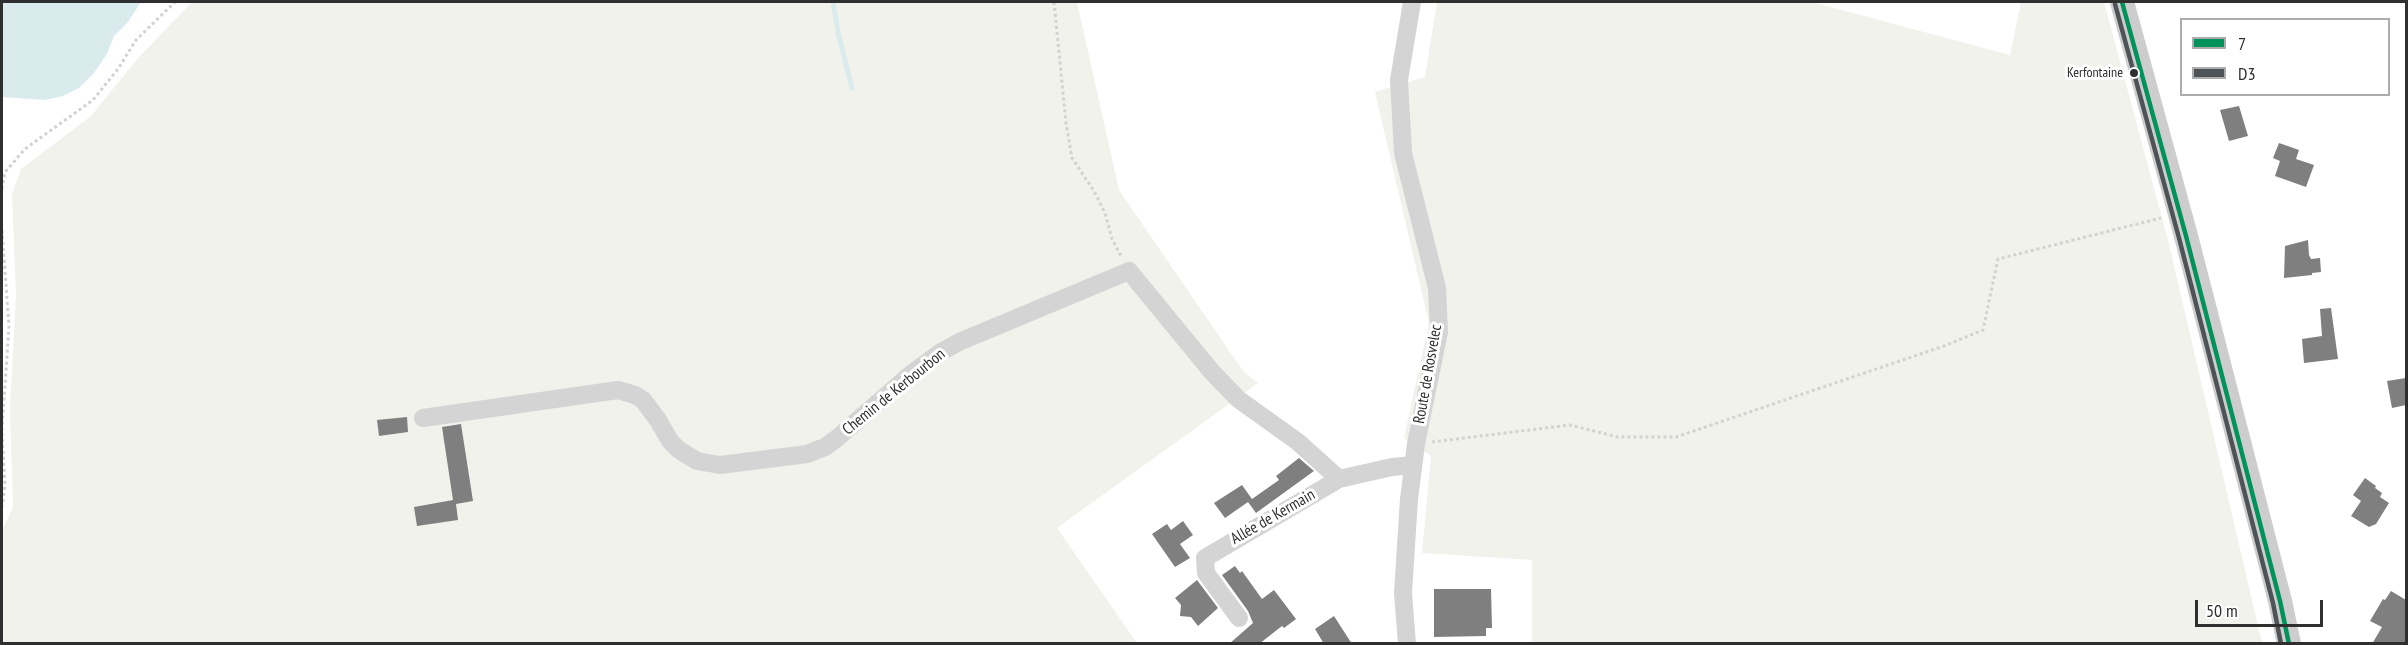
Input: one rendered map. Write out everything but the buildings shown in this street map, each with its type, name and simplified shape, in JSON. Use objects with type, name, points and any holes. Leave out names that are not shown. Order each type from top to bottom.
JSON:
[{"type":"main road","points":[[2122,2],[2180,213],[2275,580],[2289,644]]},
{"type":"street","name":"Route de Rosvelec","points":[[1407,644],[1404,578],[1413,465],[1439,332],[1437,288],[1403,153],[1399,81],[1412,2]]},
{"type":"street","name":"Chemin de Kerbourbon","points":[[423,418],[618,390],[643,400],[670,441],[688,457],[697,461],[720,465],[798,456],[817,451],[836,439],[911,374],[950,347],[1129,271]]},
{"type":"street","points":[[1129,271],[1212,372],[1238,399],[1298,442],[1339,479]]},
{"type":"street","name":"Allée de Kermain","points":[[1239,618],[1206,573],[1205,558],[1339,479],[1392,467],[1413,465]]},
{"type":"path","points":[[2,189],[3,172],[25,149],[93,100],[118,69],[136,40],[175,2]]},
{"type":"path","points":[[1054,2],[1066,123],[1072,158],[1094,191],[1105,213],[1112,240],[1129,271]]},
{"type":"path","points":[[1416,444],[1570,424],[1618,437],[1676,438],[1944,346],[1983,330],[1998,259],[2180,213]]},
{"type":"path","points":[[2,230],[9,326],[2,432],[5,485],[2,507]]},
{"type":"shaded area","points":[[2,2],[141,2],[128,22],[114,36],[107,54],[94,73],[79,88],[63,96],[45,100],[2,97]]},
{"type":"shaded area","points":[[192,2],[1077,2],[1119,190],[1243,371],[1258,383],[1057,528],[1137,643],[2,643],[2,531],[13,507],[10,407],[16,296],[12,194],[21,169],[91,116],[139,57]]},
{"type":"shaded area","points":[[1437,2],[1812,2],[2010,55],[2021,2],[2104,2],[2169,244],[2262,643],[1532,643],[1532,560],[1422,553],[1431,456],[1404,438],[1429,323],[1375,92],[1425,77]]},
{"type":"waterway","points":[[833,2],[852,88]]},
{"type":"transit line","name":"7","points":[[2122,2],[2186,236],[2289,644]]},
{"type":"transit line","name":"D3","points":[[2115,4],[2179,238],[2273,603],[2281,644]]},
{"type":"place","name":"Kerfontaine","points":[[2134,73]]}]
